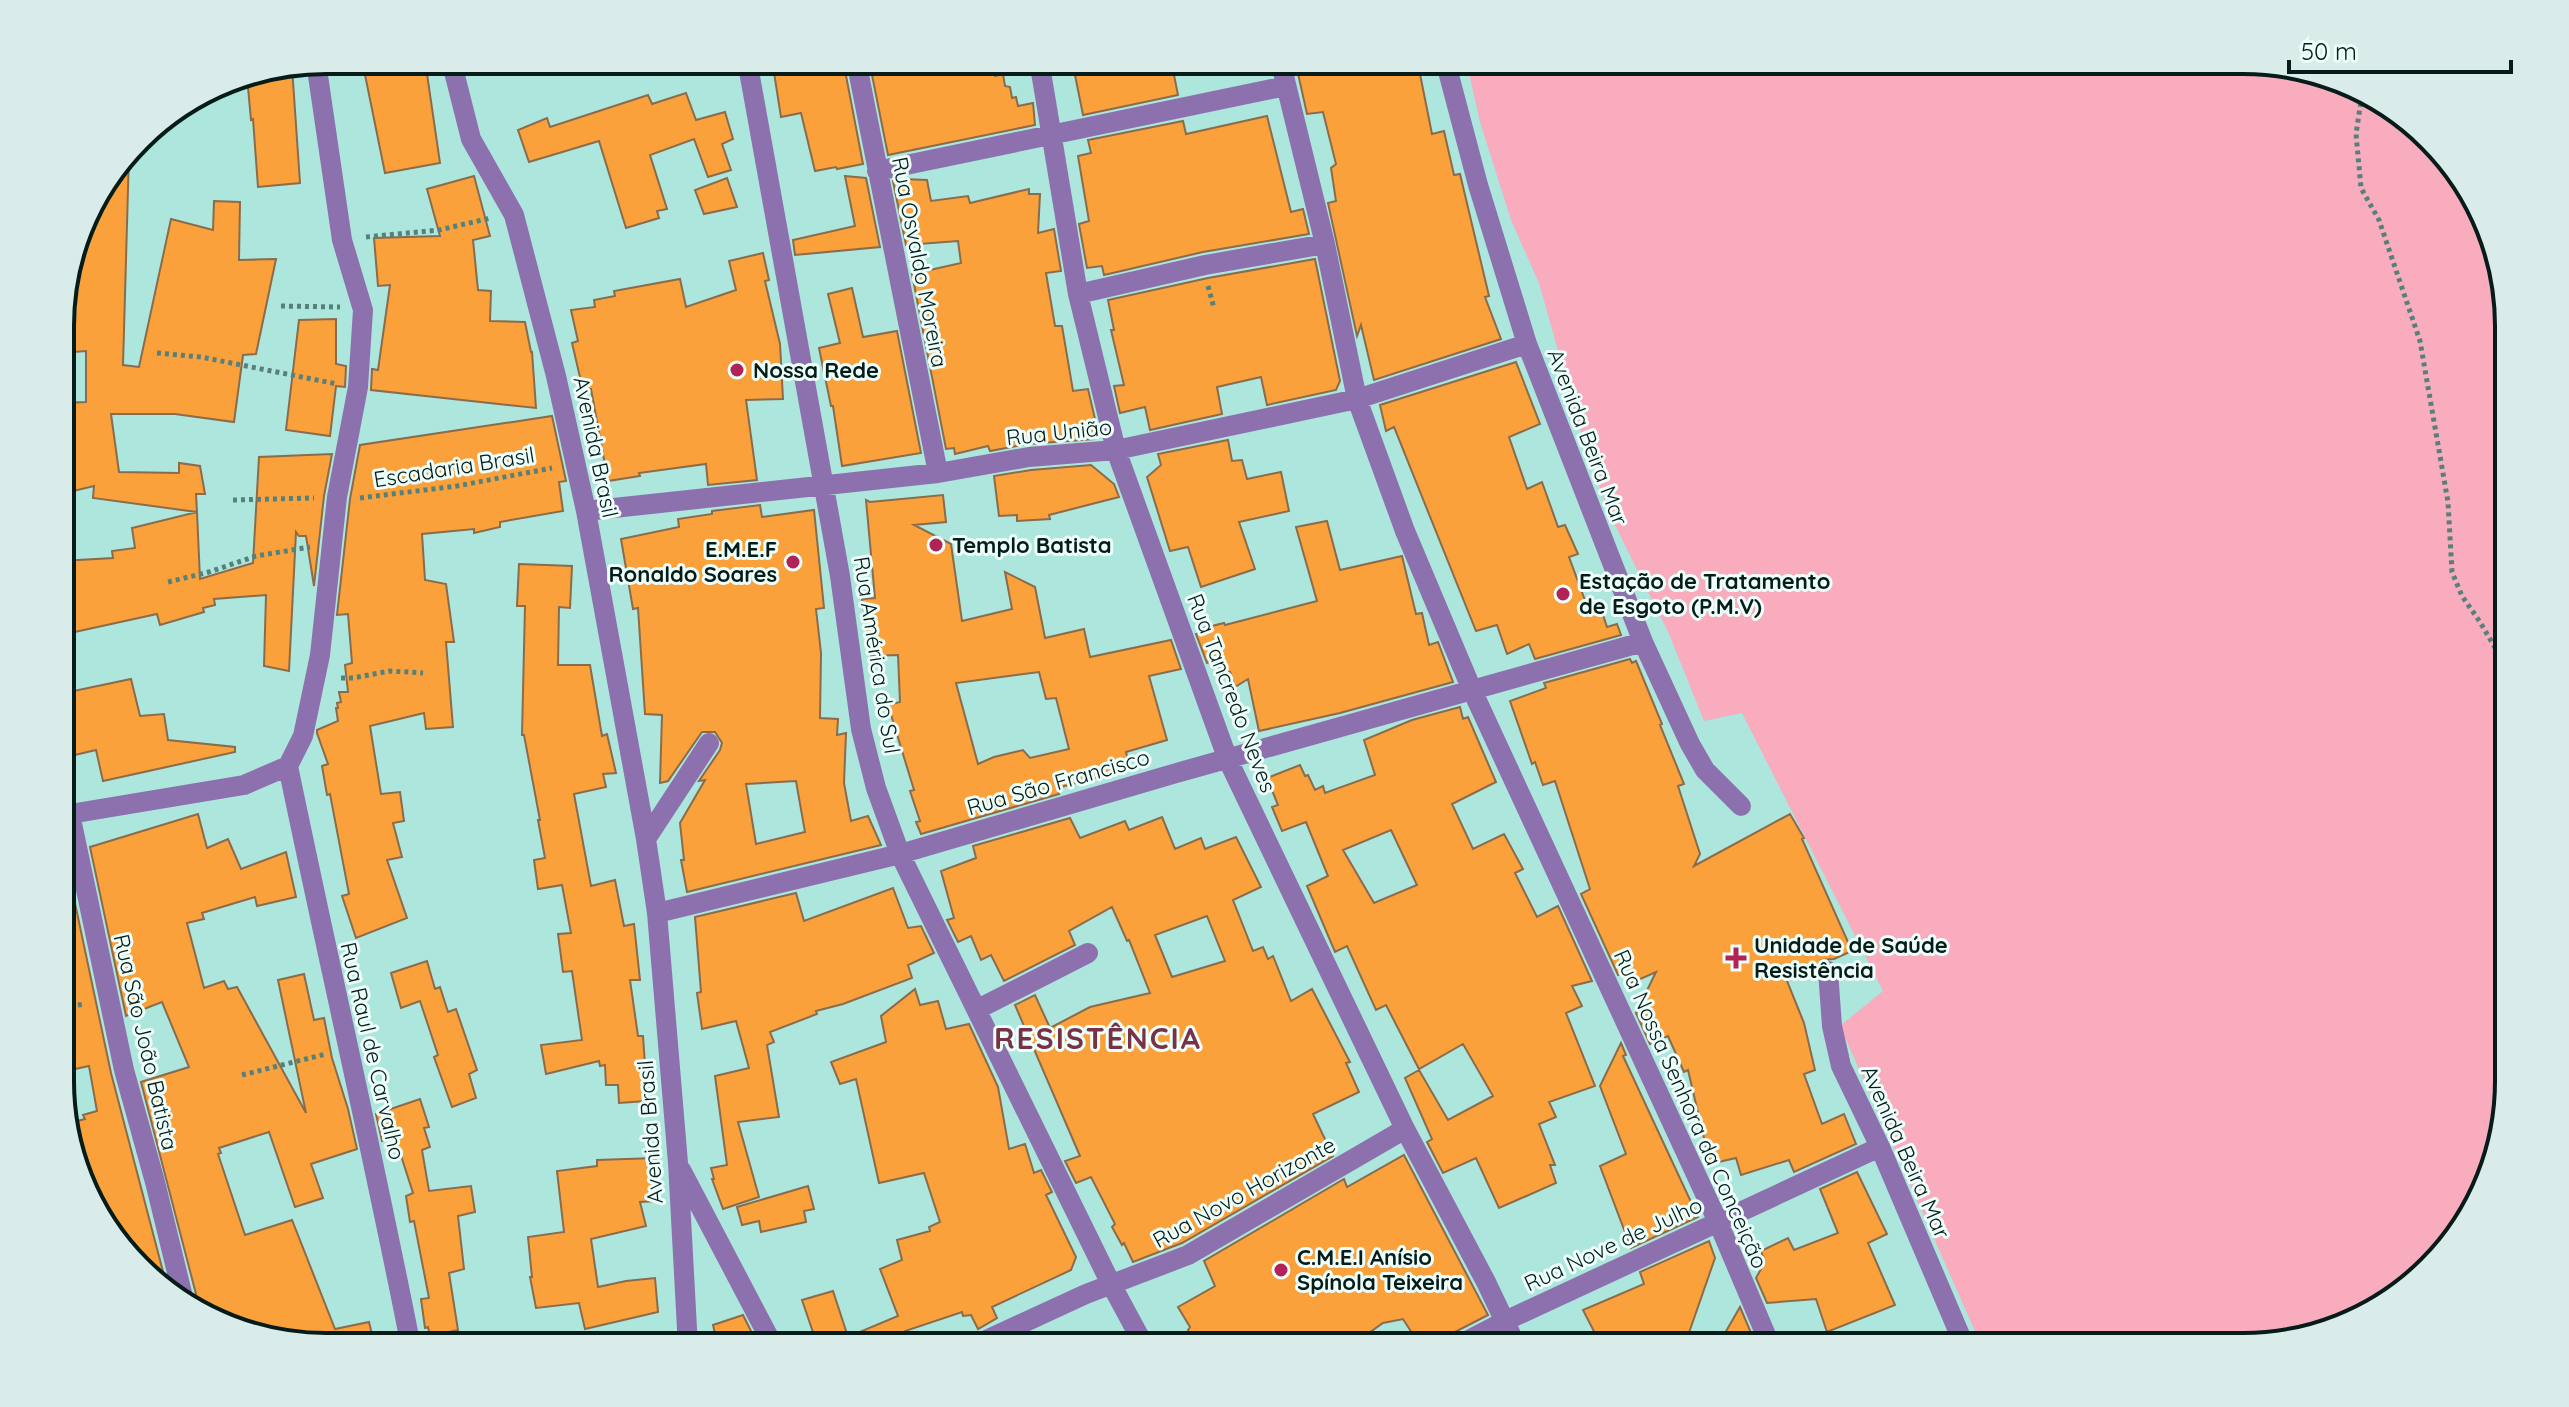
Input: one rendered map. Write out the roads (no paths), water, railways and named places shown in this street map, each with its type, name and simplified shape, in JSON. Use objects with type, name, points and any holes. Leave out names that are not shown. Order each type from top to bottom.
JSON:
[{"type":"street","points":[[1283,74],[1325,244],[1357,399]]},
{"type":"street","name":"Avenida Beira Mar","points":[[1449,74],[1478,185],[1527,344],[1643,642],[1705,770],[1741,806]]},
{"type":"street","points":[[74,805],[244,785],[288,766],[303,736],[316,678],[337,497],[358,387],[363,310],[342,240],[318,75]]},
{"type":"street","name":"Avenida Brasil","points":[[455,75],[471,139],[514,215],[553,361],[586,511],[648,848],[657,913],[678,1163],[687,1333]]},
{"type":"street","name":"Rua América do Sul","points":[[750,75],[840,576],[861,729],[876,788],[900,854],[1137,1333]]},
{"type":"street","name":"Rua Osvaldo Moreira","points":[[859,75],[938,473]]},
{"type":"street","name":"Rua Tancredo Neves","points":[[1041,75],[1078,294],[1116,450],[1228,760],[1405,1129],[1510,1332]]},
{"type":"street","points":[[877,171],[1286,86]]},
{"type":"street","points":[[1078,294],[1205,265],[1325,244]]},
{"type":"street","name":"Rua União","points":[[586,511],[938,473],[1029,457],[1116,450],[1357,399],[1527,344]]},
{"type":"street","name":"Rua Nossa Senhora da Conceição","points":[[1357,399],[1405,531],[1472,690],[1718,1222],[1765,1332]]},
{"type":"street","name":"Rua São Francisco","points":[[657,913],[900,854],[1643,642]]},
{"type":"street","points":[[648,848],[709,743]]},
{"type":"street","name":"Rua Raul de Carvalho","points":[[288,766],[408,1333]]},
{"type":"street","name":"Rua São João Batista","points":[[74,844],[124,1070],[181,1287]]},
{"type":"street","points":[[978,1009],[1088,953]]},
{"type":"street","name":"Avenida Beira Mar","points":[[1828,971],[1832,1026],[1841,1066],[1880,1147],[1959,1332]]},
{"type":"street","name":"Rua Novo Horizonte","points":[[1009,1333],[1111,1284],[1188,1255],[1405,1129]]},
{"type":"street","name":"Rua Nove de Julho","points":[[1483,1332],[1880,1147]]},
{"type":"street","points":[[678,1163],[767,1333]]},
{"type":"place","name":"Nossa Rede","points":[[737,370]]},
{"type":"place","name":"Templo Batista","points":[[936,545]]},
{"type":"place","name":"E.M.E.F Ronaldo Soares","points":[[793,562]]},
{"type":"place","name":"Estação de Tratamento de Esgoto (P.M.V)","points":[[1563,594]]},
{"type":"place","name":"Unidade de Saúde Resistência","points":[[1736,958]]},
{"type":"place","name":"C.M.E.I Anísio Spínola Teixeira","points":[[1281,1270]]},
{"type":"district","name":"RESISTÊNCIA","points":[[1098,1038]]}]
